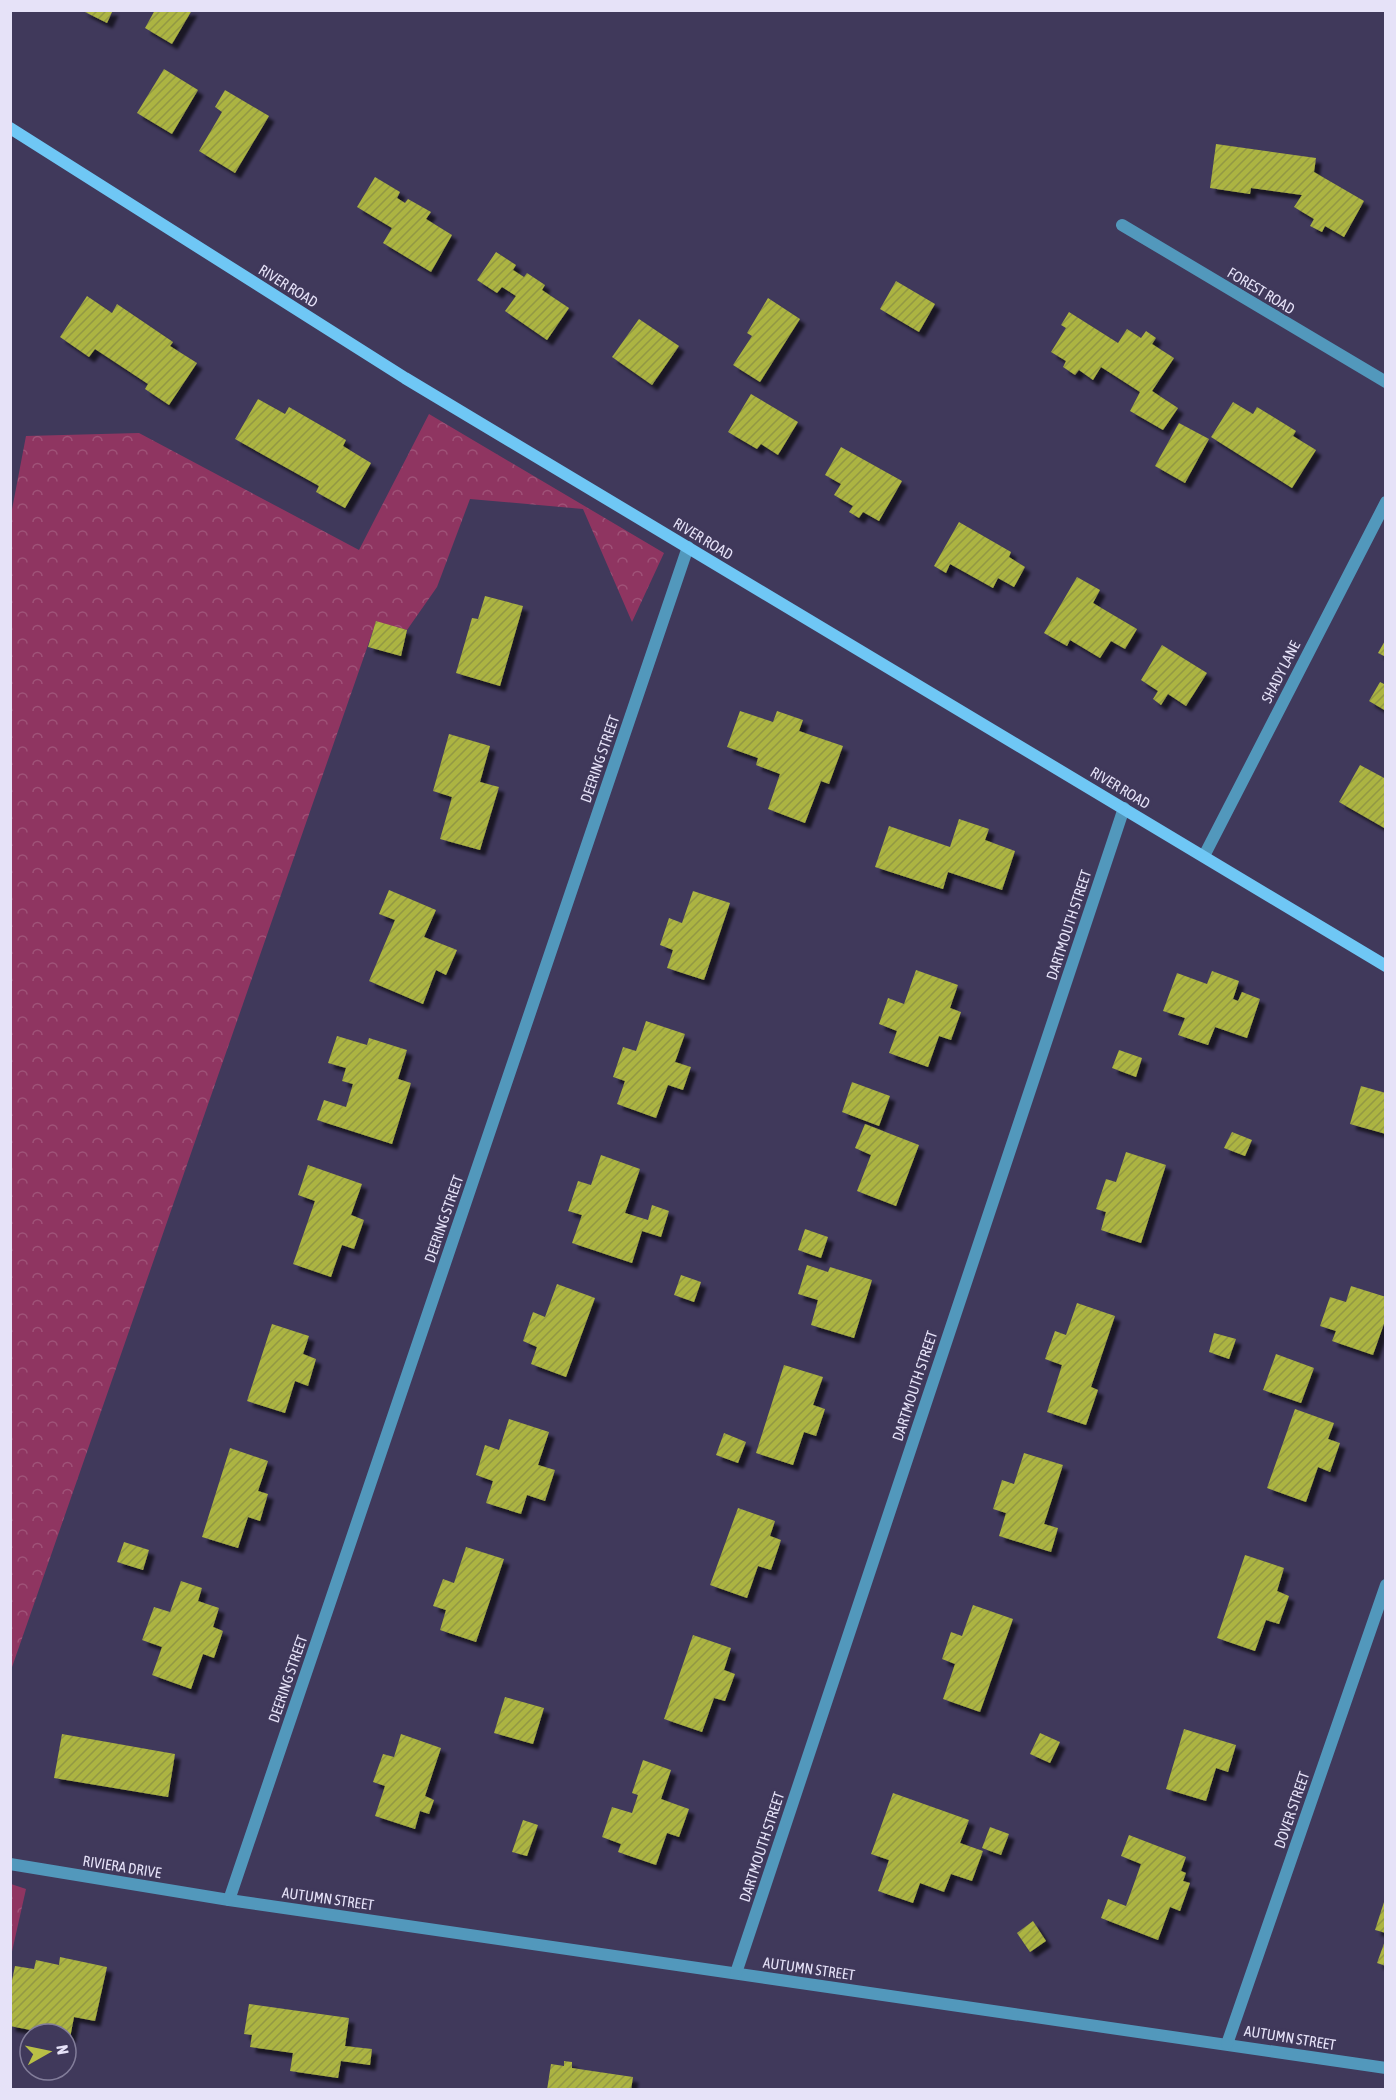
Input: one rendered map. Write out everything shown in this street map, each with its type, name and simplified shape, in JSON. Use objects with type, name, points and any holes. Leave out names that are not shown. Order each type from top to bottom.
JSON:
[{"type":"street","name":"RIVER ROAD","points":[[13,134],[405,378],[1386,966]]},
{"type":"street","name":"FOREST ROAD","points":[[1122,225],[1386,382]]},
{"type":"street","name":"SHADY LANE","points":[[1204,856],[1386,502]]},
{"type":"street","name":"DEERING STREET","points":[[228,1900],[688,547]]},
{"type":"street","name":"DARTMOUTH STREET","points":[[736,1973],[1124,808]]},
{"type":"street","name":"DOVER STREET","points":[[1227,2044],[1386,1585]]},
{"type":"street","name":"RIVIERA DRIVE","points":[[10,1864],[228,1900]]},
{"type":"street","name":"AUTUMN STREET","points":[[228,1900],[1386,2068]]},
{"type":"green space","points":[[429,414],[664,553],[632,622],[583,509],[470,499],[437,587],[407,630],[376,622],[11,1670],[10,520],[26,436],[139,433],[359,550]]},
{"type":"green space","points":[[10,1884],[26,1889],[11,1956]]},
{"type":"building","points":[[81,10],[113,10],[107,23]]},
{"type":"building","points":[[155,10],[192,10],[172,44],[145,28]]},
{"type":"building","points":[[164,69],[198,90],[172,134],[137,113]]},
{"type":"building","points":[[225,90],[269,116],[235,173],[199,151],[222,112],[215,107]]},
{"type":"building","points":[[1216,144],[1316,158],[1314,172],[1364,201],[1344,237],[1325,226],[1322,232],[1310,226],[1314,219],[1294,207],[1302,195],[1251,188],[1250,194],[1210,188]]},
{"type":"building","points":[[375,177],[400,192],[397,198],[405,203],[408,199],[431,212],[426,219],[452,235],[431,272],[383,243],[392,228],[357,207]]},
{"type":"building","points":[[496,252],[516,265],[513,270],[524,277],[527,273],[545,285],[542,290],[569,308],[547,340],[505,311],[516,296],[502,287],[497,293],[477,280]]},
{"type":"building","points":[[896,281],[935,304],[919,332],[880,309]]},
{"type":"building","points":[[87,296],[112,313],[117,304],[173,342],[170,346],[197,363],[169,405],[145,389],[148,384],[95,349],[89,357],[60,337]]},
{"type":"building","points":[[768,298],[800,319],[760,382],[733,365],[752,336],[747,333]]},
{"type":"building","points":[[1069,312],[1118,343],[1127,329],[1141,338],[1146,331],[1156,338],[1152,344],[1174,358],[1152,391],[1178,408],[1163,430],[1130,411],[1140,392],[1101,367],[1093,380],[1079,370],[1075,375],[1063,367],[1066,361],[1051,352],[1066,328],[1061,325]]},
{"type":"building","points":[[639,319],[679,346],[652,385],[612,357]]},
{"type":"building","points":[[751,394],[798,422],[778,455],[761,444],[757,449],[728,432]]},
{"type":"building","points":[[258,399],[285,414],[289,407],[346,440],[343,446],[371,463],[345,508],[316,492],[319,486],[235,439]]},
{"type":"building","points":[[1233,402],[1253,414],[1257,407],[1296,431],[1293,436],[1316,450],[1292,488],[1211,437]]},
{"type":"building","points":[[1179,423],[1209,439],[1185,483],[1155,466]]},
{"type":"building","points":[[841,447],[902,481],[879,521],[863,512],[859,518],[849,512],[853,506],[834,495],[841,484],[825,475]]},
{"type":"building","points":[[959,522],[1011,552],[1009,557],[1025,567],[1014,587],[998,578],[993,588],[950,564],[946,573],[934,566]]},
{"type":"building","points":[[1077,577],[1100,590],[1093,603],[1137,629],[1125,649],[1111,641],[1100,658],[1070,640],[1067,646],[1044,633]]},
{"type":"building","points":[[485,596],[523,606],[500,686],[456,673],[472,618],[478,619]]},
{"type":"building","points":[[376,621],[407,630],[401,656],[368,647]]},
{"type":"building","points":[[1386,639],[1386,657],[1378,653]]},
{"type":"building","points":[[1162,645],[1207,673],[1186,706],[1168,694],[1161,705],[1153,699],[1158,691],[1141,680]]},
{"type":"building","points":[[1380,682],[1386,685],[1386,711],[1369,701]]},
{"type":"building","points":[[740,711],[773,722],[777,711],[803,720],[799,731],[843,746],[829,784],[821,781],[805,823],[768,809],[780,774],[756,765],[758,758],[727,747]]},
{"type":"building","points":[[449,734],[490,746],[480,782],[499,787],[480,850],[440,839],[452,797],[433,791]]},
{"type":"building","points":[[1360,765],[1386,779],[1386,829],[1339,802]]},
{"type":"building","points":[[959,819],[989,829],[985,840],[1015,851],[1002,890],[948,872],[943,889],[875,867],[889,826],[950,847]]},
{"type":"building","points":[[389,890],[436,910],[424,937],[457,950],[446,975],[436,970],[423,1004],[369,981],[395,920],[379,914]]},
{"type":"building","points":[[693,891],[730,903],[704,980],[667,968],[673,950],[660,945],[669,918],[682,923]]},
{"type":"building","points":[[916,970],[958,985],[950,1008],[961,1012],[951,1040],[939,1036],[928,1067],[889,1053],[897,1031],[879,1024],[888,998],[904,1004]]},
{"type":"building","points":[[1212,971],[1239,981],[1233,999],[1238,1001],[1242,992],[1260,999],[1247,1038],[1215,1027],[1208,1045],[1178,1035],[1185,1018],[1163,1011],[1177,973],[1207,984]]},
{"type":"building","points":[[646,1021],[685,1034],[675,1062],[691,1067],[683,1090],[668,1085],[656,1118],[617,1104],[625,1081],[613,1077],[623,1047],[636,1051]]},
{"type":"building","points":[[337,1036],[367,1045],[369,1038],[407,1050],[398,1079],[411,1083],[392,1144],[317,1120],[324,1100],[346,1107],[353,1084],[342,1081],[346,1068],[328,1063]]},
{"type":"building","points":[[1119,1050],[1142,1058],[1136,1077],[1112,1068]]},
{"type":"building","points":[[852,1082],[890,1096],[879,1126],[842,1112]]},
{"type":"building","points":[[1361,1086],[1386,1093],[1386,1134],[1350,1124]]},
{"type":"building","points":[[865,1124],[919,1145],[896,1206],[857,1191],[871,1155],[855,1148]]},
{"type":"building","points":[[1232,1132],[1252,1140],[1245,1156],[1224,1148]]},
{"type":"building","points":[[1126,1152],[1166,1165],[1141,1243],[1101,1230],[1106,1212],[1096,1209],[1106,1179],[1116,1182]]},
{"type":"building","points":[[601,1155],[640,1169],[625,1213],[648,1220],[652,1205],[669,1211],[661,1237],[642,1231],[632,1263],[572,1243],[582,1215],[568,1211],[578,1181],[591,1185]]},
{"type":"building","points":[[308,1165],[362,1184],[351,1215],[364,1220],[354,1249],[342,1245],[331,1277],[293,1264],[315,1201],[298,1195]]},
{"type":"building","points":[[805,1229],[828,1237],[821,1258],[798,1250]]},
{"type":"building","points":[[807,1265],[828,1272],[830,1267],[872,1280],[854,1338],[811,1325],[818,1300],[798,1294]]},
{"type":"building","points":[[681,1275],[701,1282],[694,1302],[674,1295]]},
{"type":"building","points":[[557,1284],[595,1298],[566,1377],[531,1364],[537,1347],[523,1341],[533,1312],[545,1317]]},
{"type":"building","points":[[1351,1286],[1386,1297],[1386,1318],[1373,1355],[1332,1341],[1336,1331],[1320,1326],[1330,1297],[1346,1302]]},
{"type":"building","points":[[1077,1303],[1115,1316],[1091,1387],[1098,1390],[1086,1425],[1047,1412],[1062,1365],[1045,1359],[1055,1331],[1066,1335]]},
{"type":"building","points":[[272,1324],[309,1336],[303,1354],[316,1359],[308,1386],[295,1381],[285,1413],[247,1401]]},
{"type":"building","points":[[1214,1333],[1236,1339],[1229,1359],[1209,1352]]},
{"type":"building","points":[[1276,1354],[1314,1368],[1301,1403],[1263,1390]]},
{"type":"building","points":[[784,1365],[823,1377],[813,1405],[825,1409],[816,1436],[804,1432],[793,1465],[756,1453]]},
{"type":"building","points":[[1295,1409],[1334,1423],[1328,1439],[1340,1443],[1330,1472],[1318,1467],[1306,1502],[1267,1488]]},
{"type":"building","points":[[509,1419],[549,1432],[538,1465],[555,1470],[545,1501],[527,1495],[521,1514],[486,1503],[493,1481],[476,1475],[485,1445],[499,1450]]},
{"type":"building","points":[[724,1433],[746,1442],[738,1463],[716,1455]]},
{"type":"building","points":[[230,1448],[268,1461],[258,1491],[268,1494],[260,1521],[248,1517],[238,1548],[202,1537]]},
{"type":"building","points":[[1024,1453],[1063,1465],[1044,1524],[1058,1528],[1051,1552],[999,1536],[1006,1513],[993,1509],[1002,1480],[1014,1484]]},
{"type":"building","points":[[738,1508],[775,1521],[770,1536],[781,1540],[771,1570],[758,1566],[747,1598],[710,1585]]},
{"type":"building","points":[[124,1542],[149,1550],[143,1570],[117,1562]]},
{"type":"building","points":[[466,1547],[504,1559],[476,1642],[440,1630],[446,1610],[433,1606],[443,1579],[454,1583]]},
{"type":"building","points":[[1245,1555],[1284,1568],[1277,1591],[1289,1596],[1279,1624],[1266,1620],[1255,1651],[1217,1638]]},
{"type":"building","points":[[181,1581],[202,1588],[198,1601],[219,1608],[213,1627],[223,1631],[214,1658],[203,1654],[191,1689],[152,1675],[162,1647],[142,1640],[154,1607],[170,1612]]},
{"type":"building","points":[[973,1605],[1013,1619],[980,1712],[943,1699],[955,1664],[942,1659],[951,1632],[962,1636]]},
{"type":"building","points":[[693,1635],[731,1648],[724,1670],[735,1674],[725,1701],[714,1698],[702,1732],[664,1719]]},
{"type":"building","points":[[505,1697],[544,1708],[533,1744],[494,1733]]},
{"type":"building","points":[[1184,1729],[1236,1745],[1228,1772],[1216,1768],[1206,1801],[1166,1789]]},
{"type":"building","points":[[1040,1733],[1060,1742],[1050,1763],[1030,1754]]},
{"type":"building","points":[[62,1734],[175,1754],[168,1797],[54,1778]]},
{"type":"building","points":[[401,1734],[441,1748],[425,1796],[434,1800],[429,1814],[420,1811],[415,1829],[375,1816],[385,1786],[373,1782],[383,1754],[394,1757]]},
{"type":"building","points":[[643,1760],[671,1770],[661,1799],[689,1809],[679,1837],[667,1833],[656,1865],[618,1852],[621,1844],[602,1837],[612,1807],[632,1813],[638,1795],[632,1793]]},
{"type":"building","points":[[893,1793],[969,1820],[960,1843],[983,1851],[972,1881],[951,1874],[944,1892],[920,1883],[913,1903],[878,1891],[889,1860],[871,1854]]},
{"type":"building","points":[[523,1820],[538,1825],[527,1856],[512,1852]]},
{"type":"building","points":[[990,1827],[1009,1834],[1001,1855],[982,1848]]},
{"type":"building","points":[[1129,1835],[1186,1857],[1181,1871],[1186,1873],[1183,1881],[1190,1883],[1180,1911],[1170,1907],[1158,1940],[1101,1918],[1108,1899],[1126,1906],[1141,1864],[1121,1856]]},
{"type":"building","points":[[1386,1899],[1386,1933],[1375,1930]]},
{"type":"building","points":[[1033,1921],[1046,1941],[1030,1952],[1017,1933]]},
{"type":"building","points":[[1386,1938],[1386,1966],[1377,1963]]},
{"type":"building","points":[[60,1957],[107,1967],[95,2021],[74,2017],[73,2022],[18,2022],[18,2028],[10,2026],[10,1990],[15,1966],[34,1969],[36,1960],[59,1965]]},
{"type":"building","points":[[249,2004],[349,2018],[345,2046],[372,2049],[370,2065],[341,2061],[338,2078],[290,2071],[293,2053],[250,2047],[252,2035],[244,2034]]},
{"type":"building","points":[[564,2061],[572,2062],[572,2068],[633,2077],[631,2090],[547,2090],[551,2064],[564,2066]]}]
